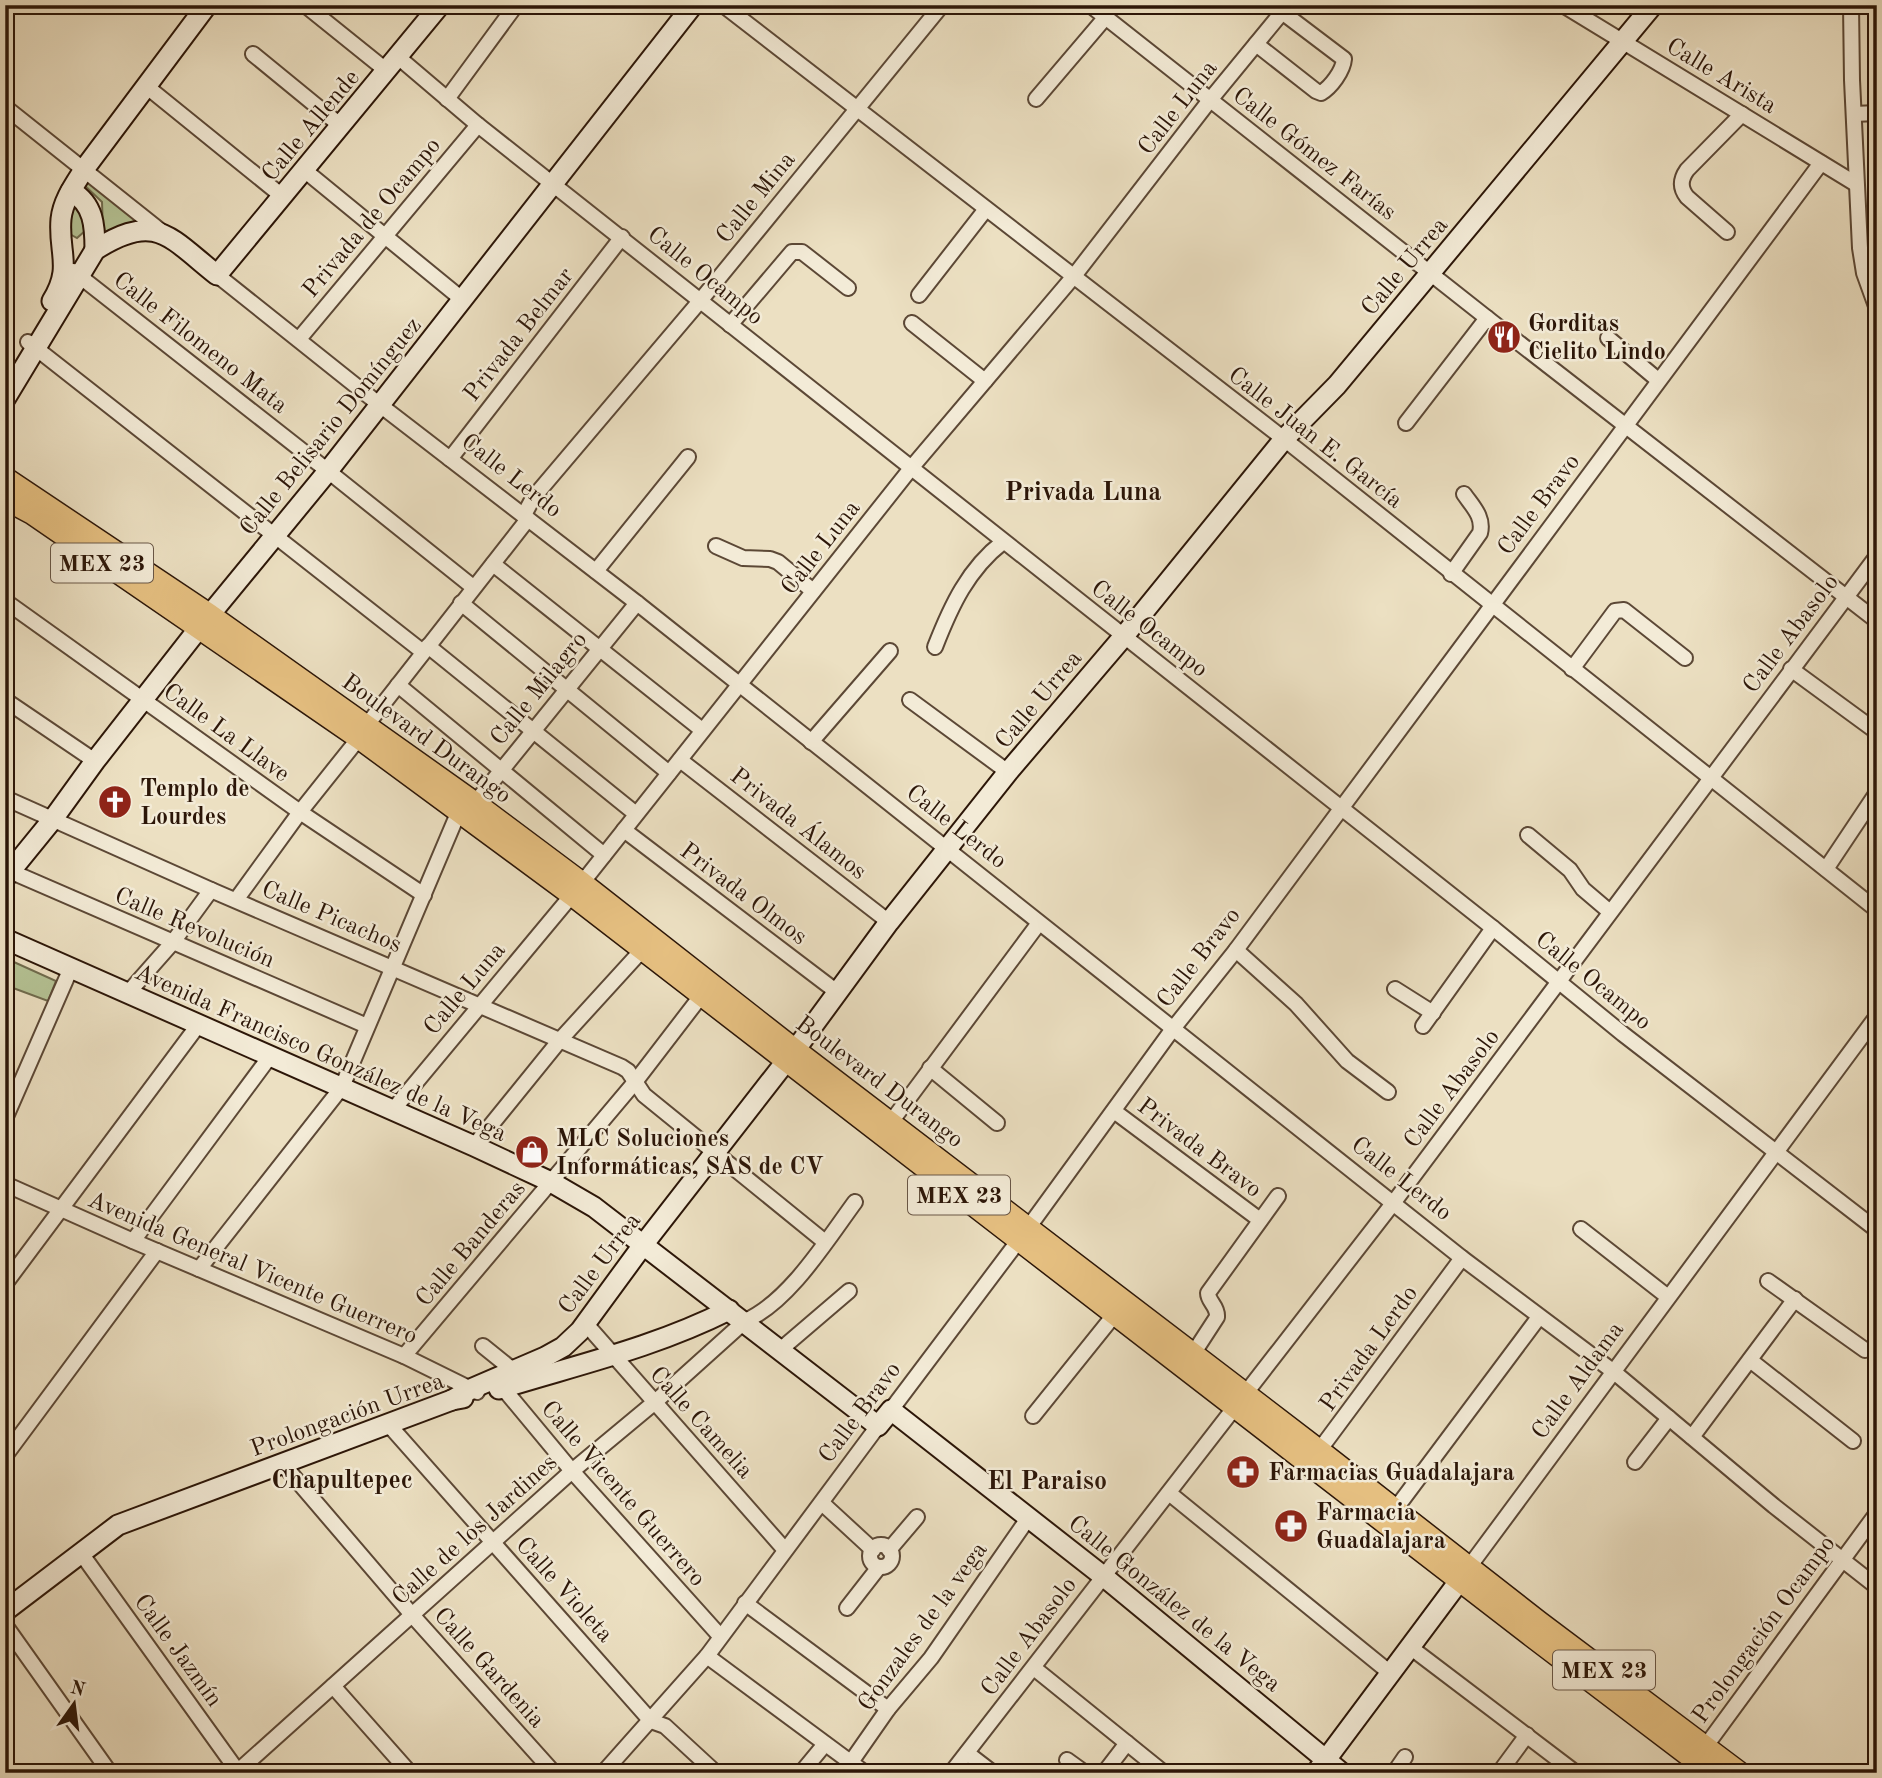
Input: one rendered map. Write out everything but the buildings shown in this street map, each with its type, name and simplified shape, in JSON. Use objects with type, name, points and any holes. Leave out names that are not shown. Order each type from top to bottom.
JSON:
[{"type":"main road","name":"Boulevard Durango","points":[[9,484],[467,807],[1023,1234],[1193,1354],[1240,1400]]},
{"type":"main road","name":"Boulevard Durango","points":[[577,889],[643,949],[701,996],[891,1122],[1115,1314],[1240,1400],[1465,1574],[1539,1622],[1700,1763],[1740,1773]]},
{"type":"street","points":[[72,271],[61,221],[71,191],[85,168],[207,5]]},
{"type":"street","name":"Calle Ocampo","points":[[305,5],[447,99],[1560,981],[1623,1034],[1877,1230]]},
{"type":"street","name":"Calle Allende","points":[[217,275],[440,5]]},
{"type":"street","points":[[447,99],[516,5]]},
{"type":"street","name":"Calle Belisario Domínguez","points":[[7,873],[53,819],[204,621],[328,471],[693,5]]},
{"type":"street","name":"Calle Juan E. García","points":[[723,5],[1283,439],[1877,910]]},
{"type":"street","name":"Calle Mina","points":[[236,900],[300,812],[493,564],[526,517],[533,498],[700,301],[942,5]]},
{"type":"street","name":"Calle Gómez Farías","points":[[1090,5],[1877,621]]},
{"type":"street","name":"Calle Arista","points":[[1563,5],[1856,184]]},
{"type":"street","name":"Calle Urrea","points":[[504,1379],[563,1347],[586,1324],[714,1152],[1008,772],[1124,636],[1283,439],[1337,385],[1653,5]]},
{"type":"street","points":[[1851,5],[1860,248],[1864,274],[1877,309]]},
{"type":"street","points":[[1256,44],[1316,92],[1321,93],[1328,88],[1344,65],[1344,60],[1285,9]]},
{"type":"street","name":"Calle Luna","points":[[393,1110],[577,889],[912,467],[1074,276],[1210,100],[1285,9]]},
{"type":"street","points":[[1036,99],[1105,18]]},
{"type":"street","points":[[253,54],[341,126]]},
{"type":"street","points":[[146,86],[282,196]]},
{"type":"street","name":"Calle Lerdo","points":[[5,107],[380,405],[596,570],[1462,1258],[1614,1372],[1877,1587]]},
{"type":"street","points":[[1854,114],[1877,113]]},
{"type":"street","points":[[1727,232],[1687,197],[1682,191],[1681,181],[1687,170],[1742,114]]},
{"type":"street","name":"Privada de Ocampo","points":[[299,339],[478,125]]},
{"type":"street","name":"Calle Bravo","points":[[603,1773],[707,1656],[1821,163]]},
{"type":"street","points":[[303,169],[463,300]]},
{"type":"street","points":[[71,191],[81,196],[90,209],[96,250]]},
{"type":"street","points":[[919,295],[986,209]]},
{"type":"street","points":[[5,399],[72,271],[96,250],[120,235],[135,231],[162,232]]},
{"type":"street","name":"Privada Belmar","points":[[450,459],[622,237]]},
{"type":"street","points":[[1860,248],[1877,248]]},
{"type":"street","points":[[730,325],[796,250],[848,288]]},
{"type":"street","name":"Calle Filomeno Mata","points":[[72,271],[473,587]]},
{"type":"street","points":[[1406,423],[1487,318]]},
{"type":"street","points":[[912,323],[985,381]]},
{"type":"street","points":[[1608,338],[1658,380]]},
{"type":"street","points":[[5,378],[32,345]]},
{"type":"street","points":[[32,345],[275,535],[534,730],[636,814]]},
{"type":"street","points":[[596,570],[688,457]]},
{"type":"street","points":[[1451,573],[1480,533],[1482,525],[1481,519],[1464,494]]},
{"type":"street","points":[[935,647],[960,590],[991,551],[1003,542]]},
{"type":"street","points":[[716,546],[743,558],[773,560],[813,591]]},
{"type":"street","name":"Calle Abasolo","points":[[951,1773],[1394,1202],[1877,556]]},
{"type":"street","points":[[493,564],[702,730]]},
{"type":"street","name":"Calle La Llave","points":[[5,601],[300,812],[424,895]]},
{"type":"street","points":[[461,603],[669,773]]},
{"type":"street","name":"Calle Milagro","points":[[199,1269],[342,1087],[424,895],[467,807],[501,770],[637,603]]},
{"type":"street","points":[[1572,669],[1615,611],[1620,610],[1624,610],[1685,658]]},
{"type":"street","points":[[811,742],[890,650]]},
{"type":"street","points":[[1791,669],[1877,732]]},
{"type":"street","points":[[398,685],[604,855]]},
{"type":"street","points":[[5,700],[95,761]]},
{"type":"street","points":[[910,700],[1008,772]]},
{"type":"street","name":"Privada Álamos","points":[[680,760],[890,922]]},
{"type":"street","points":[[1826,869],[1876,794]]},
{"type":"street","name":"Calle Picachos","points":[[5,798],[622,1067],[644,1095],[825,1242]]},
{"type":"street","name":"Privada Olmos","points":[[624,830],[837,992]]},
{"type":"street","points":[[1528,835],[1570,870],[1583,889],[1610,912]]},
{"type":"street","name":"Calle Revolución","points":[[7,873],[367,1026]]},
{"type":"street","points":[[128,993],[173,942],[211,890]]},
{"type":"street","points":[[891,1122],[1039,923]]},
{"type":"street","points":[[1423,1026],[1493,928]]},
{"type":"street","name":"Avenida Francisco González de la Vega","points":[[5,939],[271,1055],[551,1182],[594,1207],[878,1426]]},
{"type":"street","points":[[474,1146],[560,1040],[643,949]]},
{"type":"street","points":[[1236,950],[1296,1003],[1347,1061],[1388,1092]]},
{"type":"street","points":[[5,1119],[71,968]]},
{"type":"street","points":[[1395,989],[1433,1013]]},
{"type":"street","name":"Calle Banderas","points":[[404,1356],[635,1082],[701,996]]},
{"type":"street","name":"Calle Aldama","points":[[1321,1766],[1877,1016]]},
{"type":"street","points":[[5,1284],[11,1266],[62,1209],[199,1024]]},
{"type":"street","points":[[133,1241],[271,1055]]},
{"type":"street","points":[[930,1069],[997,1123]]},
{"type":"street","name":"Privada Bravo","points":[[1114,1111],[1260,1220]]},
{"type":"street","name":"Avenida General Vicente Guerrero","points":[[5,1184],[404,1356],[477,1391]]},
{"type":"street","name":"Privada Bravo","points":[[1193,1354],[1217,1317],[1217,1310],[1208,1293],[1278,1196]]},
{"type":"street","name":"Calle de los Jardines","points":[[238,1772],[572,1471],[655,1402],[737,1316],[755,1317],[777,1298],[855,1202]]},
{"type":"street","points":[[1581,1229],[1668,1297]]},
{"type":"street","points":[[5,1455],[157,1251]]},
{"type":"street","name":"Privada Lerdo","points":[[1314,1457],[1462,1258]]},
{"type":"street","points":[[1768,1282],[1865,1350]]},
{"type":"street","points":[[780,1350],[849,1291]]},
{"type":"street","points":[[1692,1437],[1795,1299]]},
{"type":"street","points":[[1033,1416],[1115,1314]]},
{"type":"street","name":"Prolongación Urrea","points":[[5,1611],[118,1525],[504,1379],[614,1357],[737,1316]]},
{"type":"street","points":[[1390,1516],[1539,1317]]},
{"type":"street","name":"Calle Camelia","points":[[586,1324],[785,1550]]},
{"type":"street","name":"Calle Vicente Guerrero","points":[[483,1346],[572,1471],[720,1636]]},
{"type":"street","points":[[1750,1360],[1853,1441]]},
{"type":"street","name":"Calle González de la Vega","points":[[891,1410],[1103,1576],[1321,1766],[1342,1773]]},
{"type":"street","points":[[1635,1462],[1669,1418]]},
{"type":"street","name":"Calle Violeta","points":[[388,1425],[652,1721],[665,1726],[716,1773]]},
{"type":"street","name":"Calle Gardenia","points":[[282,1463],[413,1616],[554,1773]]},
{"type":"street","points":[[1169,1493],[1389,1672]]},
{"type":"street","points":[[822,1503],[873,1550]]},
{"type":"street","name":"Prolongación Ocampo","points":[[1700,1763],[1877,1513]]},
{"type":"street","points":[[889,1550],[917,1517]]},
{"type":"street","name":"Gonzales de la vega","points":[[851,1762],[888,1709],[930,1658],[1029,1517]]},
{"type":"street","points":[[847,1608],[879,1567],[891,1561],[889,1550],[882,1546],[873,1550]]},
{"type":"street","points":[[873,1550],[871,1560],[879,1567]]},
{"type":"street","name":"Calle Jazmín","points":[[81,1553],[238,1772]]},
{"type":"street","points":[[745,1603],[888,1709]]},
{"type":"street","points":[[5,1625],[110,1773]]},
{"type":"street","points":[[1410,1647],[1576,1773]]},
{"type":"street","points":[[707,1656],[865,1773]]},
{"type":"street","points":[[1034,1668],[1164,1773]]},
{"type":"street","points":[[333,1686],[402,1770]]},
{"type":"street","points":[[1499,1773],[1527,1735]]},
{"type":"street","points":[[1104,1773],[1126,1743]]},
{"type":"street","points":[[801,1773],[825,1744]]},
{"type":"street","points":[[967,1753],[993,1773]]},
{"type":"street","points":[[1394,1773],[1405,1757]]},
{"type":"street","points":[[1068,1760],[1086,1773]]},
{"type":"green space","points":[[87,177],[138,220],[103,231],[102,202],[82,183]]},
{"type":"green space","points":[[72,200],[82,206],[86,230],[77,238],[68,233]]},
{"type":"green space","points":[[5,958],[56,981],[48,1001],[5,985]]},
{"type":"place","name":"Gorditas Cielito Lindo","points":[[1504,337]]},
{"type":"place","name":"Templo de Lourdes","points":[[115,802]]},
{"type":"place","name":"MLC Soluciones Informáticas, SAS de CV","points":[[532,1152]]},
{"type":"place","name":"Farmacias Guadalajara","points":[[1243,1472]]},
{"type":"place","name":"Farmacia Guadalajara","points":[[1291,1526]]},
{"type":"district","name":"Privada Luna","points":[[1083,491]]},
{"type":"district","name":"Chapultepec","points":[[342,1479]]},
{"type":"district","name":"El Paraiso","points":[[1047,1480]]}]
